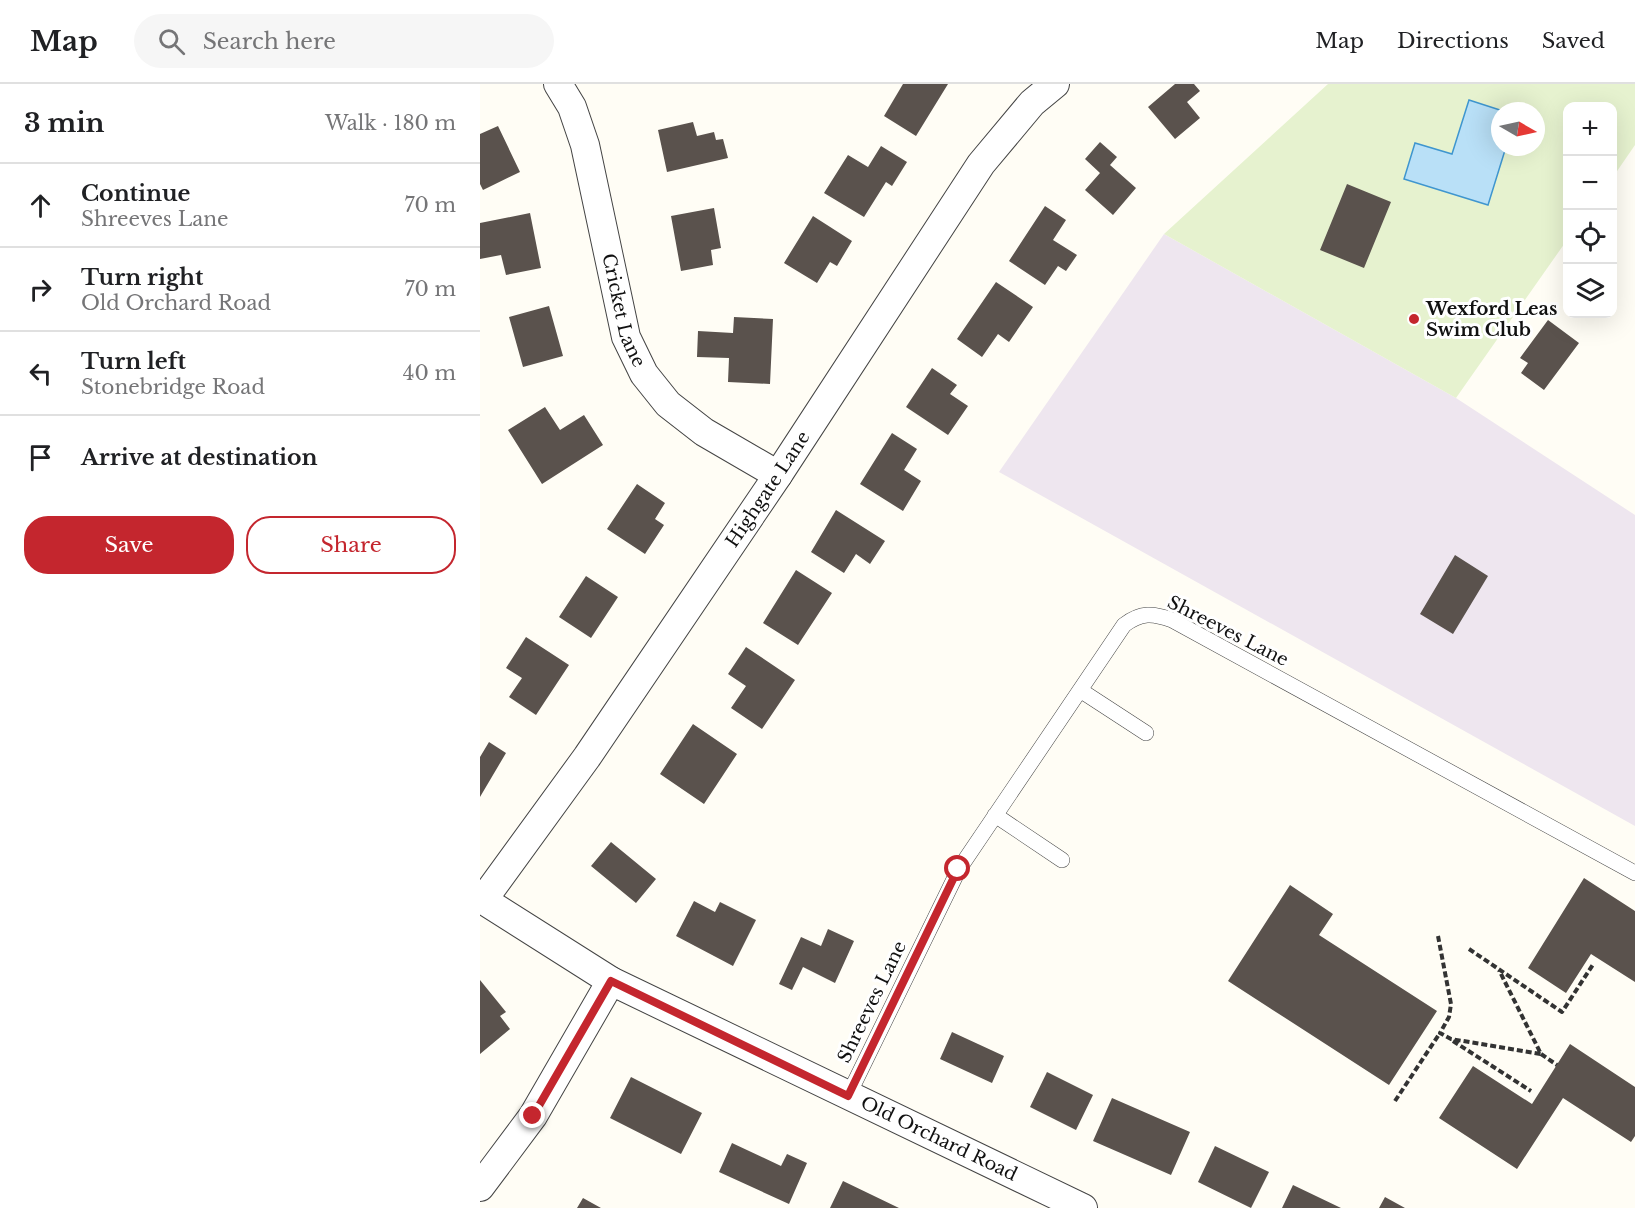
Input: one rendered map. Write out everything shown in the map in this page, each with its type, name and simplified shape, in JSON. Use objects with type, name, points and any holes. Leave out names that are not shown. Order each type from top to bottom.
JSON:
[{"type":"street","name":"Cricket Lane","points":[[558,84],[572,107],[585,145],[626,337],[644,374],[668,404],[704,432],[778,475]]},
{"type":"street","name":"Highgate Lane","points":[[482,899],[587,757],[778,475],[981,164],[1032,103],[1055,84]]},
{"type":"street","name":"Old Orchard Road","points":[[482,899],[611,981],[1083,1208]]},
{"type":"street","points":[[480,1187],[533,1116],[611,981]]},
{"type":"lane","name":"Shreeves Lane","points":[[848,1096],[958,869],[1124,625],[1144,614],[1155,614],[1172,621],[1635,873]]},
{"type":"lane","points":[[1080,690],[1146,733]]},
{"type":"lane","points":[[995,815],[1062,860]]},
{"type":"path","points":[[1395,1101],[1449,1017],[1450,1004],[1438,936]]},
{"type":"path","points":[[1469,950],[1563,1012],[1594,963]]},
{"type":"path","points":[[1499,970],[1541,1054]]},
{"type":"path","points":[[1440,1033],[1531,1090]]},
{"type":"path","points":[[1451,1040],[1541,1054],[1557,1065]]},
{"type":"shaded area","points":[[1164,234],[1456,398],[1635,515],[1635,826],[999,472]]},
{"type":"green space","name":"Wexford Leas Swim Club","points":[[1328,84],[1635,84],[1635,145],[1617,171],[1617,102],[1563,102],[1563,246],[1456,398],[1164,234]]},
{"type":"water","points":[[1469,100],[1491,107],[1491,156],[1503,156],[1488,205],[1404,179],[1415,143],[1452,154]]},
{"type":"building","points":[[903,84],[948,84],[916,136],[884,116]]},
{"type":"building","points":[[1175,84],[1194,84],[1200,91],[1187,102],[1200,118],[1175,139],[1148,107]]},
{"type":"building","points":[[693,122],[697,136],[714,132],[716,140],[723,139],[728,158],[667,172],[658,130]]},
{"type":"building","points":[[498,126],[520,172],[483,190],[480,184],[480,134]]},
{"type":"building","points":[[1100,142],[1117,157],[1110,165],[1136,188],[1113,215],[1085,190],[1100,173],[1085,159]]},
{"type":"building","points":[[881,146],[907,162],[892,186],[886,182],[864,217],[824,193],[848,155],[868,167]]},
{"type":"building","points":[[1347,184],[1391,202],[1364,268],[1320,250]]},
{"type":"building","points":[[1045,206],[1066,220],[1053,240],[1077,255],[1066,271],[1058,266],[1045,285],[1009,261]]},
{"type":"building","points":[[714,208],[721,248],[711,250],[713,265],[681,271],[671,216]]},
{"type":"building","points":[[530,213],[541,268],[506,275],[501,255],[480,259],[480,223]]},
{"type":"building","points":[[813,216],[852,241],[837,266],[830,262],[817,283],[784,263]]},
{"type":"building","points":[[996,282],[1033,307],[1009,342],[998,334],[982,357],[957,339]]},
{"type":"building","points":[[549,306],[563,356],[523,367],[509,317]]},
{"type":"building","points":[[734,317],[773,319],[770,384],[728,382],[729,358],[697,357],[698,331],[733,333]]},
{"type":"building","points":[[1548,320],[1579,343],[1544,390],[1521,373],[1528,363],[1520,358]]},
{"type":"building","points":[[932,368],[957,385],[950,394],[968,406],[948,435],[906,407]]},
{"type":"building","points":[[545,407],[560,430],[584,415],[603,445],[542,484],[508,430]]},
{"type":"building","points":[[892,433],[917,449],[904,470],[921,481],[903,511],[860,484]]},
{"type":"building","points":[[637,484],[665,503],[655,519],[664,525],[645,554],[607,529]]},
{"type":"building","points":[[836,510],[885,541],[870,564],[856,554],[844,573],[811,552]]},
{"type":"building","points":[[1455,555],[1488,576],[1453,634],[1420,614]]},
{"type":"building","points":[[796,570],[832,593],[798,645],[763,623]]},
{"type":"building","points":[[586,576],[618,597],[591,638],[559,617]]},
{"type":"building","points":[[526,637],[569,665],[536,715],[509,697],[522,678],[506,668]]},
{"type":"building","points":[[746,647],[795,680],[762,729],[731,708],[746,686],[728,674]]},
{"type":"building","points":[[693,724],[737,754],[704,804],[660,774]]},
{"type":"building","points":[[489,742],[506,753],[480,797],[480,757]]},
{"type":"building","points":[[611,842],[656,879],[636,903],[591,866]]},
{"type":"building","points":[[1584,878],[1635,911],[1635,982],[1591,954],[1566,993],[1528,968]]},
{"type":"building","points":[[1290,885],[1333,914],[1319,935],[1437,1011],[1389,1085],[1228,981]]},
{"type":"building","points":[[694,901],[715,912],[720,902],[756,920],[733,966],[676,936]]},
{"type":"building","points":[[828,929],[854,941],[835,983],[803,967],[792,990],[779,984],[801,937],[821,946]]},
{"type":"building","points":[[480,980],[506,1012],[500,1016],[510,1029],[480,1054]]},
{"type":"building","points":[[952,1032],[1004,1056],[992,1083],[940,1059]]},
{"type":"building","points":[[1570,1044],[1635,1087],[1635,1136],[1631,1142],[1563,1098],[1517,1169],[1439,1118],[1473,1066],[1532,1104]]},
{"type":"building","points":[[1047,1072],[1093,1095],[1076,1130],[1030,1107]]},
{"type":"building","points":[[631,1077],[702,1113],[681,1154],[610,1118]]},
{"type":"building","points":[[1112,1098],[1190,1132],[1171,1175],[1093,1141]]},
{"type":"building","points":[[732,1143],[781,1166],[787,1154],[807,1163],[789,1204],[719,1172]]},
{"type":"building","points":[[1215,1146],[1269,1172],[1251,1208],[1198,1182]]},
{"type":"building","points":[[843,1181],[899,1208],[830,1208]]},
{"type":"building","points":[[1293,1185],[1341,1208],[1282,1208]]},
{"type":"building","points":[[1385,1197],[1405,1208],[1379,1208]]},
{"type":"building","points":[[583,1198],[601,1208],[577,1208]]},
{"type":"place","name":"Wexford Leas Swim Club","points":[[1414,319]]},
{"type":"route","points":[[533,1116],[611,981],[848,1096],[958,869]]}]
